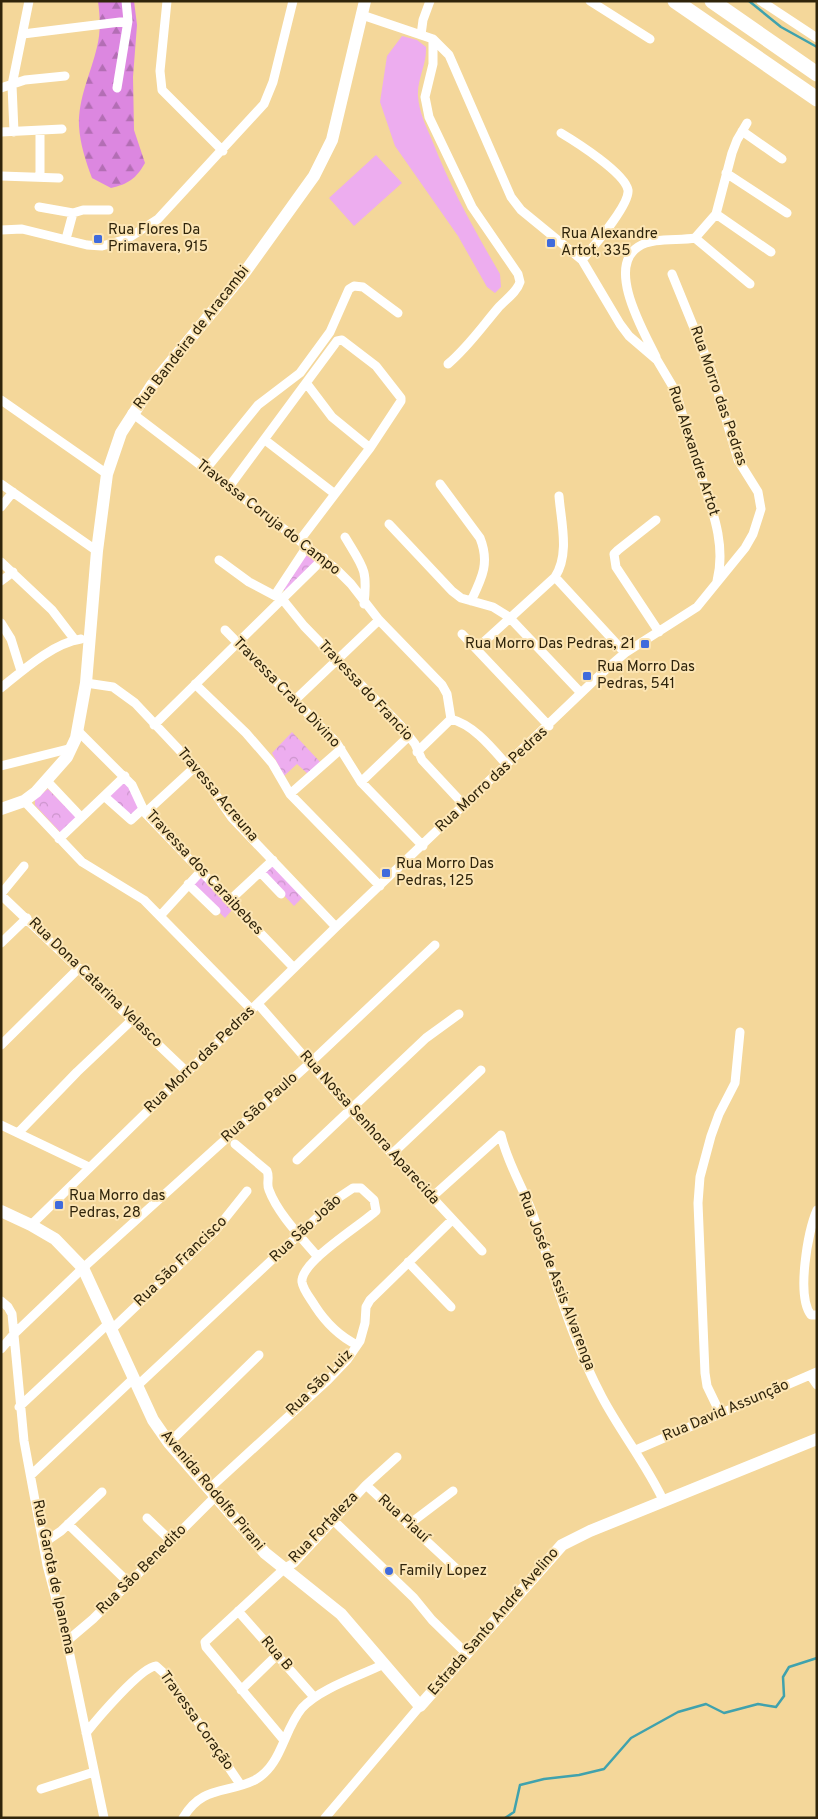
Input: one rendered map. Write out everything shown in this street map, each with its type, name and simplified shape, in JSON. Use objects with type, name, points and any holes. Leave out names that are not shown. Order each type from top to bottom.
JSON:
[{"type":"highway","points":[[675,1],[817,100]]},
{"type":"highway","points":[[712,1],[817,74]]},
{"type":"main road","name":"Rua Bandeira de Aracambi","points":[[1,809],[24,801],[47,781],[72,748],[78,731],[86,683],[97,551],[107,474],[121,433],[132,413],[152,385],[245,272],[314,176],[332,140],[365,1]]},
{"type":"main road","name":"Avenida Rodolfo Pirani","points":[[1,1211],[31,1225],[67,1249],[83,1268],[153,1420],[169,1443],[265,1553],[341,1614],[382,1665],[420,1706]]},
{"type":"main road","name":"Estrada Santo André Avelino","points":[[420,1706],[467,1654],[535,1573],[562,1545],[574,1538],[817,1438]]},
{"type":"street","points":[[14,132],[12,85],[24,34],[29,1]]},
{"type":"street","points":[[116,88],[128,21],[126,1]]},
{"type":"street","points":[[167,1],[160,71],[162,90],[222,151]]},
{"type":"street","points":[[1,230],[22,229],[87,245],[102,246],[115,244],[145,229],[158,220],[264,104],[272,82],[293,1]]},
{"type":"street","points":[[421,35],[423,20],[430,1]]},
{"type":"street","points":[[590,1],[650,39]]},
{"type":"street","points":[[761,1],[817,38]]},
{"type":"street","name":"Rua Alexandre Artot","points":[[362,15],[433,39],[448,55],[458,71],[511,197],[521,210],[582,260],[620,324],[629,336],[657,360],[676,392],[716,523],[720,546],[720,568],[717,581]]},
{"type":"street","points":[[24,34],[128,21]]},
{"type":"street","points":[[433,39],[433,64],[425,97],[429,117],[472,207],[518,274],[520,282],[516,290],[498,307],[473,341],[448,364]]},
{"type":"street","points":[[1,88],[31,79],[65,76]]},
{"type":"street","points":[[657,360],[636,315],[625,279],[625,266],[629,255],[646,244],[695,238],[716,214],[736,140],[748,123]]},
{"type":"street","points":[[1,132],[62,129]]},
{"type":"street","points":[[40,131],[40,177]]},
{"type":"street","points":[[742,131],[782,159]]},
{"type":"street","points":[[561,132],[620,177],[628,189],[627,195],[610,224],[582,260]]},
{"type":"street","points":[[726,173],[787,213]]},
{"type":"street","points":[[1,176],[60,178]]},
{"type":"street","points":[[39,206],[73,212],[109,210]]},
{"type":"street","points":[[66,239],[73,212]]},
{"type":"street","points":[[716,214],[771,252]]},
{"type":"street","points":[[695,238],[750,284]]},
{"type":"street","name":"Rua Morro das Pedras","points":[[31,1225],[336,927],[625,653],[697,607],[733,564],[754,534],[758,521],[760,501],[758,492],[738,460],[712,372],[672,274]]},
{"type":"street","points":[[206,469],[258,405],[300,373],[330,332],[346,294],[354,286],[363,287],[398,313]]},
{"type":"street","points":[[229,487],[340,340],[376,366],[401,400],[370,448],[335,494],[304,543],[279,597]]},
{"type":"street","points":[[300,373],[332,417],[370,448]]},
{"type":"street","points":[[1,400],[107,474]]},
{"type":"street","name":"Travessa Coruja do Campo","points":[[132,413],[324,558],[351,584],[364,604],[442,684],[447,694],[451,719]]},
{"type":"street","points":[[266,440],[335,494]]},
{"type":"street","points":[[1,484],[97,551]]},
{"type":"street","points":[[440,484],[480,538],[484,548],[485,572],[471,601]]},
{"type":"street","points":[[1,508],[12,492]]},
{"type":"street","points":[[476,649],[555,577],[563,561],[559,496]]},
{"type":"street","points":[[656,520],[618,550],[614,559],[616,567],[659,632]]},
{"type":"street","points":[[389,524],[452,592],[471,601],[493,607],[509,617],[582,693]]},
{"type":"street","points":[[345,538],[365,572],[367,580],[364,604]]},
{"type":"street","points":[[154,724],[237,643],[279,597],[324,558]]},
{"type":"street","points":[[219,560],[249,582],[279,597]]},
{"type":"street","points":[[1,562],[62,621],[75,640]]},
{"type":"street","points":[[1,581],[13,572]]},
{"type":"street","points":[[555,577],[625,653]]},
{"type":"street","name":"Travessa do Francio","points":[[279,597],[299,622],[338,660],[409,736],[422,760],[464,805]]},
{"type":"street","points":[[294,701],[379,620]]},
{"type":"street","points":[[1,623],[11,639],[20,671]]},
{"type":"street","name":"Travessa Cravo Divino","points":[[225,630],[341,749],[360,782],[423,846]]},
{"type":"street","points":[[462,634],[549,726]]},
{"type":"street","points":[[1,688],[20,671],[75,640],[89,638]]},
{"type":"street","name":"Travessa Acreuna","points":[[86,683],[112,686],[121,690],[195,766],[232,818],[336,927]]},
{"type":"street","points":[[195,684],[230,716],[272,763],[290,794],[380,886]]},
{"type":"street","points":[[418,752],[451,719],[462,723],[482,739],[507,766]]},
{"type":"street","name":"Travessa dos Caraibebes","points":[[78,731],[125,776],[138,794],[144,811],[294,968]]},
{"type":"street","points":[[360,782],[409,736]]},
{"type":"street","points":[[1,766],[72,748]]},
{"type":"street","points":[[290,794],[341,749]]},
{"type":"street","points":[[104,796],[131,820],[144,811],[195,766]]},
{"type":"street","points":[[59,839],[125,776]]},
{"type":"street","points":[[47,781],[81,817]]},
{"type":"street","name":"Rua Nossa Senhora Aparecida","points":[[24,801],[59,839],[91,869],[133,892],[255,1007],[310,1063],[482,1251]]},
{"type":"street","points":[[230,900],[273,860]]},
{"type":"street","points":[[1,894],[24,866]]},
{"type":"street","points":[[160,916],[202,870]]},
{"type":"street","points":[[260,872],[281,894]]},
{"type":"street","points":[[188,884],[216,911]]},
{"type":"street","name":"Rua Dona Catarina Velasco","points":[[1,894],[187,1072]]},
{"type":"street","points":[[1,943],[27,918]]},
{"type":"street","name":"Rua São Paulo","points":[[2,1349],[14,1334],[83,1268],[310,1063],[434,945]]},
{"type":"street","points":[[1,1045],[79,968]]},
{"type":"street","points":[[297,1160],[426,1038],[459,1014]]},
{"type":"street","points":[[18,1133],[77,1072],[133,1020]]},
{"type":"street","points":[[720,1413],[707,1386],[705,1373],[698,1203],[700,1177],[711,1136],[719,1114],[735,1083],[740,1032]]},
{"type":"street","points":[[392,1154],[482,1070]]},
{"type":"street","points":[[1,1124],[89,1167]]},
{"type":"street","name":"Rua José de Assis Alvarenga","points":[[432,1197],[501,1134],[507,1156],[527,1200],[582,1358],[609,1410],[636,1450],[664,1502]]},
{"type":"street","points":[[236,1144],[267,1171],[269,1175],[268,1188],[318,1257]]},
{"type":"street","name":"Rua São João","points":[[31,1475],[135,1382],[216,1315],[300,1234],[352,1188],[360,1188],[374,1200],[376,1211],[318,1257],[303,1275],[302,1283],[323,1318],[337,1332],[357,1345]]},
{"type":"street","name":"Rua São Francisco","points":[[19,1407],[215,1231],[247,1191]]},
{"type":"street","points":[[817,1210],[810,1228],[804,1284],[805,1302],[808,1312],[811,1315],[817,1315]]},
{"type":"street","name":"Rua São Luiz","points":[[212,1493],[328,1380],[357,1345],[363,1331],[368,1304],[452,1220]]},
{"type":"street","points":[[408,1262],[451,1307]]},
{"type":"street","name":"Rua Garota de Ipanema","points":[[1,1301],[11,1310],[19,1407],[45,1542],[47,1565],[67,1641],[104,1818]]},
{"type":"street","points":[[169,1443],[259,1356]]},
{"type":"street","points":[[814,1373],[817,1385]]},
{"type":"street","name":"Rua David Assunção","points":[[636,1450],[814,1373]]},
{"type":"street","name":"Rua Fortaleza","points":[[241,1690],[206,1647],[207,1639],[284,1568],[294,1563],[332,1520],[397,1457]]},
{"type":"street","name":"Rua Piauí","points":[[366,1486],[461,1573]]},
{"type":"street","points":[[408,1525],[453,1491]]},
{"type":"street","points":[[45,1542],[68,1524],[102,1492]]},
{"type":"street","name":"Rua São Benedito","points":[[67,1641],[82,1630],[171,1541],[212,1493]]},
{"type":"street","points":[[148,1518],[171,1541]]},
{"type":"street","points":[[332,1520],[414,1598],[432,1620],[467,1654]]},
{"type":"street","points":[[68,1524],[128,1583]]},
{"type":"street","name":"Rua B","points":[[238,1611],[314,1697]]},
{"type":"street","points":[[276,1656],[241,1690],[283,1739]]},
{"type":"street","points":[[186,1816],[199,1798],[254,1780],[272,1766],[278,1757],[283,1739],[298,1714],[314,1697],[382,1665]]},
{"type":"street","name":"Travessa Coração","points":[[86,1733],[127,1688],[150,1668],[156,1666],[166,1675],[240,1784]]},
{"type":"street","name":"Estrada Santo André Avelino","points":[[325,1818],[420,1706]]},
{"type":"street","points":[[41,1789],[94,1772]]},
{"type":"green space","points":[[98,1],[134,1],[137,25],[133,77],[134,130],[145,163],[131,180],[111,188],[92,178],[82,146],[79,126],[83,96],[98,41],[100,24]]},
{"type":"green space","points":[[402,36],[417,40],[426,47],[418,90],[421,113],[455,192],[500,274],[501,287],[495,293],[487,287],[458,236],[395,146],[380,102],[387,56]]},
{"type":"green space","points":[[376,155],[402,183],[354,226],[329,198]]},
{"type":"green space","points":[[308,551],[317,560],[287,593],[282,588]]},
{"type":"green space","points":[[292,732],[322,764],[309,775],[297,764],[284,776],[272,753]]},
{"type":"green space","points":[[122,780],[133,791],[139,807],[131,817],[109,795]]},
{"type":"green space","points":[[48,789],[75,816],[76,820],[61,833],[35,805],[35,799]]},
{"type":"green space","points":[[270,863],[303,897],[294,906],[261,871]]},
{"type":"green space","points":[[200,875],[233,909],[225,918],[191,884]]},
{"type":"waterway","points":[[749,1],[781,27],[817,47]]},
{"type":"waterway","points":[[505,1818],[514,1812],[520,1785],[604,1769],[631,1738],[678,1712],[706,1704],[724,1713],[758,1704],[776,1707],[784,1696],[783,1677],[789,1667],[817,1658]]},
{"type":"place","name":"Rua Flores Da Primavera, 915","points":[[98,239]]},
{"type":"place","name":"Rua Alexandre Artot, 335","points":[[551,243]]},
{"type":"place","name":"Rua Morro Das Pedras, 21","points":[[645,644]]},
{"type":"place","name":"Rua Morro Das Pedras, 541","points":[[587,676]]},
{"type":"place","name":"Rua Morro Das Pedras, 125","points":[[386,873]]},
{"type":"place","name":"Rua Morro das Pedras, 28","points":[[59,1205]]},
{"type":"place","name":"Family Lopez","points":[[389,1571]]}]
